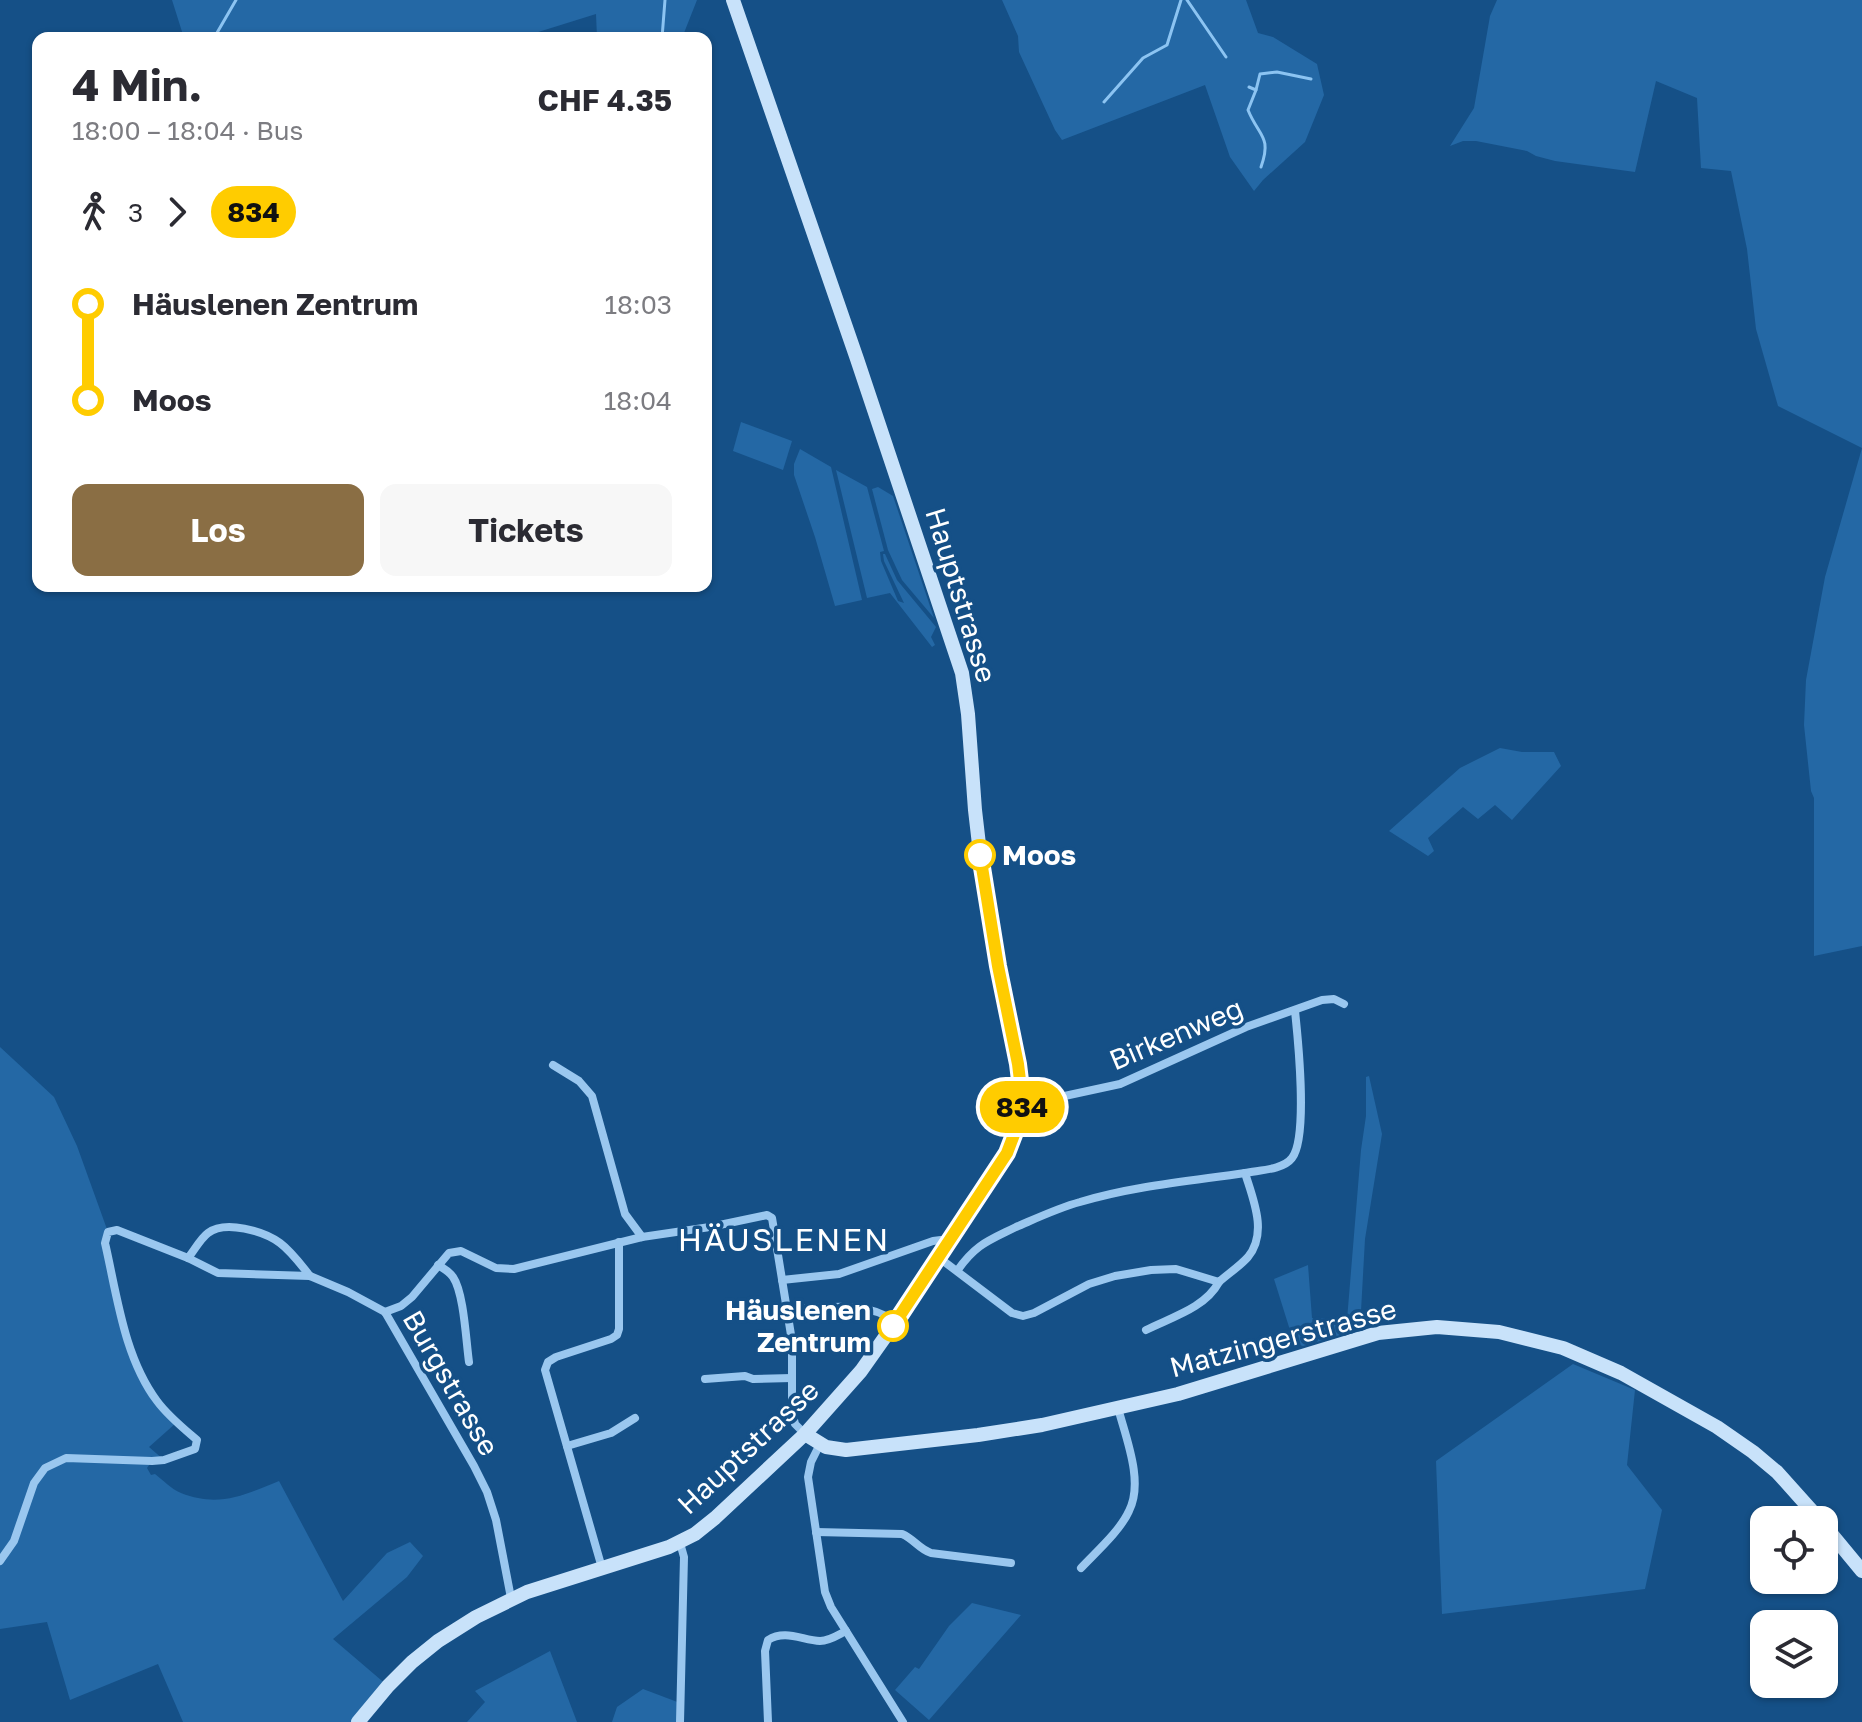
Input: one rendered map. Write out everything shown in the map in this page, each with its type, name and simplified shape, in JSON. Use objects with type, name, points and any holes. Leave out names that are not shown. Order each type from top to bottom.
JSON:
[{"type":"street","name":"Hauptstrasse","points":[[358,1722],[412,1662],[476,1617],[511,1598],[680,1543],[715,1518],[805,1434],[844,1392],[896,1322],[1007,1153],[1017,1132],[1023,1105],[983,879],[962,673],[733,0]]},
{"type":"street","name":"Birkenweg","points":[[1023,1105],[1120,1084],[1246,1027],[1322,1000],[1334,999],[1344,1004]]},
{"type":"street","points":[[957,1271],[970,1253],[982,1244],[1077,1202],[1245,1173],[1283,1165],[1292,1159],[1298,1143],[1300,1122],[1299,1041],[1295,1011]]},
{"type":"street","points":[[553,1065],[579,1081],[592,1096],[625,1214],[642,1237]]},
{"type":"street","points":[[1146,1330],[1201,1303],[1219,1282],[1248,1257],[1259,1225],[1245,1173]]},
{"type":"street","points":[[385,1312],[401,1306],[412,1297],[449,1253],[461,1251],[496,1268],[514,1269],[642,1237],[767,1215],[772,1218],[793,1351],[793,1418],[805,1434]]},
{"type":"street","points":[[188,1258],[209,1233],[235,1226],[274,1239],[310,1276]]},
{"type":"street","name":"Burgstrasse","points":[[0,1561],[14,1541],[34,1483],[45,1468],[66,1458],[152,1461],[195,1449],[197,1440],[176,1423],[142,1377],[127,1337],[105,1243],[108,1232],[117,1230],[218,1273],[310,1276],[385,1312],[487,1492],[496,1520],[511,1598]]},
{"type":"street","points":[[782,1280],[839,1274],[933,1241],[948,1242]]},
{"type":"street","points":[[602,1568],[545,1374],[546,1365],[556,1357],[617,1335],[619,1242]]},
{"type":"street","points":[[938,1257],[1012,1313],[1023,1316],[1089,1284],[1139,1272],[1176,1269],[1219,1282]]},
{"type":"street","points":[[438,1265],[448,1271],[459,1291],[469,1362]]},
{"type":"street","points":[[787,1310],[861,1307],[884,1314],[896,1322]]},
{"type":"street","name":"Matzingerstrasse","points":[[805,1434],[820,1444],[846,1450],[1042,1425],[1178,1394],[1378,1333],[1437,1327],[1499,1332],[1563,1348],[1621,1373],[1717,1427],[1753,1452],[1777,1472],[1807,1506]]},
{"type":"street","points":[[705,1379],[745,1376],[753,1379],[792,1378]]},
{"type":"street","points":[[1081,1568],[1128,1513],[1134,1496],[1134,1470],[1118,1408]]},
{"type":"street","points":[[567,1446],[611,1433],[635,1418]]},
{"type":"street","points":[[820,1444],[808,1471],[825,1592],[831,1607],[903,1722]]},
{"type":"street","points":[[816,1532],[902,1534],[931,1553],[1011,1563]]},
{"type":"street","points":[[1838,1542],[1862,1571]]},
{"type":"street","points":[[680,1543],[684,1557],[680,1722]]},
{"type":"street","points":[[768,1722],[765,1651],[768,1640],[785,1634],[826,1640],[846,1631]]},
{"type":"shaded area","points":[[172,0],[697,0],[684,32],[597,32],[596,14],[538,32],[182,32]]},
{"type":"shaded area","points":[[1002,0],[1246,0],[1258,33],[1273,37],[1317,64],[1324,95],[1305,142],[1254,191],[1230,157],[1205,85],[1062,140],[1019,52],[1018,36]]},
{"type":"shaded area","points":[[1497,0],[1862,0],[1862,448],[1778,406],[1756,329],[1747,249],[1731,171],[1701,168],[1697,98],[1656,81],[1635,172],[1555,161],[1527,151],[1476,141],[1463,141],[1450,146],[1474,108],[1490,16]]},
{"type":"shaded area","points":[[741,422],[792,441],[783,470],[733,451]]},
{"type":"shaded area","points":[[1862,448],[1862,946],[1814,956],[1814,798],[1804,725],[1806,680],[1825,577]]},
{"type":"shaded area","points":[[800,449],[831,467],[862,600],[835,606],[794,475],[794,464]]},
{"type":"shaded area","points":[[836,470],[867,487],[884,551],[880,552],[881,561],[898,601],[904,603],[883,554],[897,580],[936,627],[931,637],[935,645],[932,647],[890,593],[867,598]]},
{"type":"shaded area","points":[[878,487],[893,496],[934,618],[902,580],[888,550],[872,489]]},
{"type":"shaded area","points":[[1500,748],[1554,752],[1561,766],[1512,820],[1495,805],[1478,819],[1463,807],[1428,838],[1434,851],[1428,856],[1389,831],[1460,768]]},
{"type":"shaded area","points":[[0,1047],[54,1097],[77,1146],[108,1232],[105,1243],[127,1337],[142,1378],[176,1423],[149,1447],[164,1460],[152,1461],[147,1468],[151,1475],[155,1474],[181,1493],[207,1499],[231,1498],[279,1481],[343,1601],[387,1553],[410,1542],[423,1556],[407,1577],[333,1639],[388,1686],[358,1722],[183,1722],[158,1664],[70,1700],[47,1622],[0,1629]]},
{"type":"shaded area","points":[[1369,1076],[1382,1134],[1365,1239],[1360,1329],[1303,1346],[1294,1343],[1274,1279],[1308,1265],[1312,1318],[1347,1320],[1366,1116],[1366,1077]]},
{"type":"shaded area","points":[[1573,1364],[1635,1390],[1627,1465],[1662,1510],[1645,1589],[1442,1614],[1436,1461]]},
{"type":"shaded area","points":[[972,1603],[1021,1615],[929,1720],[895,1690],[915,1667],[919,1669],[949,1626]]},
{"type":"shaded area","points":[[550,1651],[577,1722],[467,1722],[485,1702],[475,1691]]},
{"type":"shaded area","points":[[643,1689],[680,1703],[680,1722],[612,1722],[617,1707]]},
{"type":"waterway","points":[[217,32],[236,0]]},
{"type":"waterway","points":[[662,32],[665,0]]},
{"type":"waterway","points":[[1104,102],[1143,58],[1167,45],[1181,0]]},
{"type":"waterway","points":[[1187,0],[1226,57]]},
{"type":"waterway","points":[[1249,87],[1256,90],[1260,74],[1277,72],[1311,79]]},
{"type":"waterway","points":[[1256,90],[1248,110],[1265,142],[1261,167]]},
{"type":"bus line","name":"834","points":[[893,1326],[1007,1153],[1017,1132],[1023,1105],[980,855]]},
{"type":"place","name":"Moos","points":[[980,855]]},
{"type":"place","name":"Häuslenen Zentrum","points":[[893,1326]]},
{"type":"district","name":"HÄUSLENEN","points":[[784,1240]]}]
